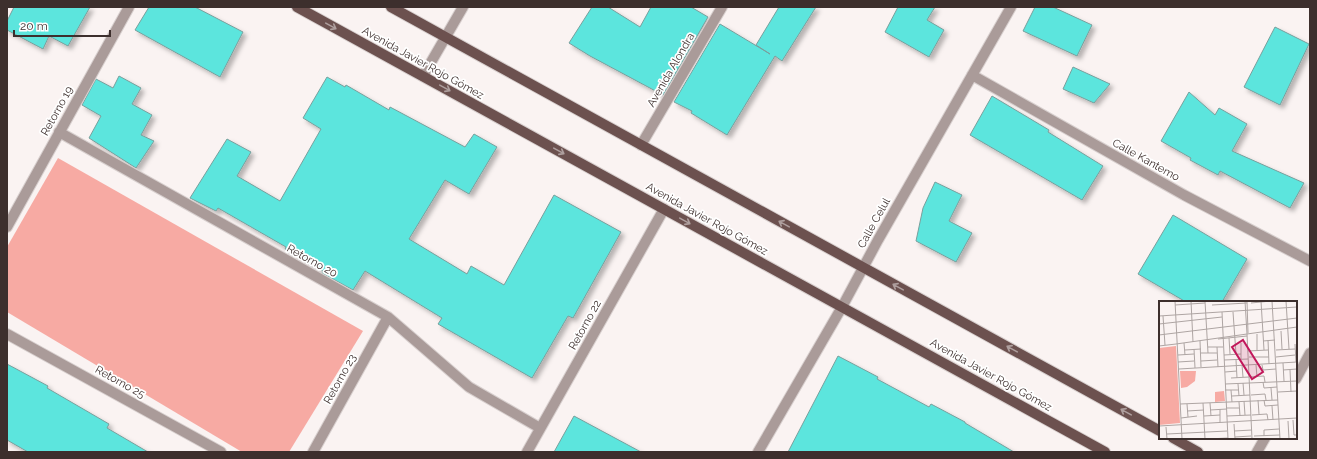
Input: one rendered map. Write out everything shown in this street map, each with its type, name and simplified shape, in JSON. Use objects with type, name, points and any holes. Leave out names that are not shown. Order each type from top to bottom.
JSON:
[{"type":"main road","name":"Avenida Javier Rojo Gómez","points":[[297,7],[1105,452]]},
{"type":"main road","points":[[391,7],[1159,430]]},
{"type":"main road","points":[[1175,439],[1198,452]]},
{"type":"street","name":"Retorno 19","points":[[7,227],[129,7]]},
{"type":"street","points":[[423,76],[463,7]]},
{"type":"street","name":"Avenida Alondra","points":[[641,145],[722,7]]},
{"type":"street","name":"Calle Celul","points":[[758,452],[842,307],[863,267],[1011,7]]},
{"type":"street","name":"Calle Kantemo","points":[[972,75],[1184,195],[1310,260]]},
{"type":"street","name":"Retorno 20","points":[[59,132],[388,317],[469,387],[540,428]]},
{"type":"street","name":"Retorno 22","points":[[526,452],[664,209]]},
{"type":"street","name":"Retorno 23","points":[[313,452],[388,317]]},
{"type":"street","name":"Retorno 25","points":[[7,334],[221,452]]},
{"type":"street","points":[[1297,377],[1310,353]]},
{"type":"street","points":[[1257,452],[1264,439]]},
{"type":"shaded area","points":[[58,158],[363,331],[289,452],[242,452],[7,312],[7,247]]},
{"type":"building","points":[[14,7],[90,7],[68,46],[49,36],[43,49],[7,30],[7,21]]},
{"type":"building","points":[[149,7],[195,7],[243,32],[220,77],[135,30]]},
{"type":"building","points":[[592,7],[608,7],[640,27],[651,7],[691,7],[708,17],[663,95],[590,56],[569,43]]},
{"type":"building","points":[[779,7],[816,7],[782,61],[775,56],[727,135],[691,113],[692,111],[674,102],[720,24],[770,54],[756,45]]},
{"type":"building","points":[[898,7],[935,7],[927,20],[944,30],[929,57],[885,32]]},
{"type":"building","points":[[1035,7],[1053,7],[1092,25],[1077,56],[1023,31]]},
{"type":"building","points":[[1275,27],[1309,44],[1280,105],[1244,87]]},
{"type":"building","points":[[1073,67],[1110,84],[1094,103],[1063,89]]},
{"type":"building","points":[[119,76],[141,88],[132,104],[152,115],[141,135],[154,141],[136,168],[89,138],[101,116],[82,105],[96,79],[113,88]]},
{"type":"building","points":[[327,77],[345,87],[346,85],[389,110],[390,107],[465,147],[474,134],[497,147],[469,194],[445,180],[409,239],[467,274],[471,266],[504,285],[554,195],[621,232],[573,318],[568,316],[532,378],[438,324],[442,318],[365,271],[353,290],[322,273],[323,271],[285,249],[286,247],[218,208],[216,211],[190,198],[227,139],[251,152],[237,176],[280,201],[321,129],[303,118]]},
{"type":"building","points":[[1189,92],[1215,115],[1219,108],[1247,124],[1232,151],[1304,183],[1290,208],[1220,171],[1218,175],[1190,160],[1191,158],[1161,141]]},
{"type":"building","points":[[992,96],[1049,130],[1048,132],[1103,166],[1082,200],[970,135]]},
{"type":"building","points":[[935,182],[962,195],[949,221],[972,233],[956,262],[916,241],[923,208]]},
{"type":"building","points":[[1173,215],[1247,259],[1223,301],[1184,301],[1138,274]]},
{"type":"building","points":[[838,356],[878,377],[877,379],[929,407],[931,404],[965,422],[1014,452],[788,452]]},
{"type":"building","points":[[7,364],[48,386],[47,388],[109,424],[107,428],[148,452],[28,452],[7,440]]},
{"type":"building","points":[[574,416],[641,452],[554,452]]}]
